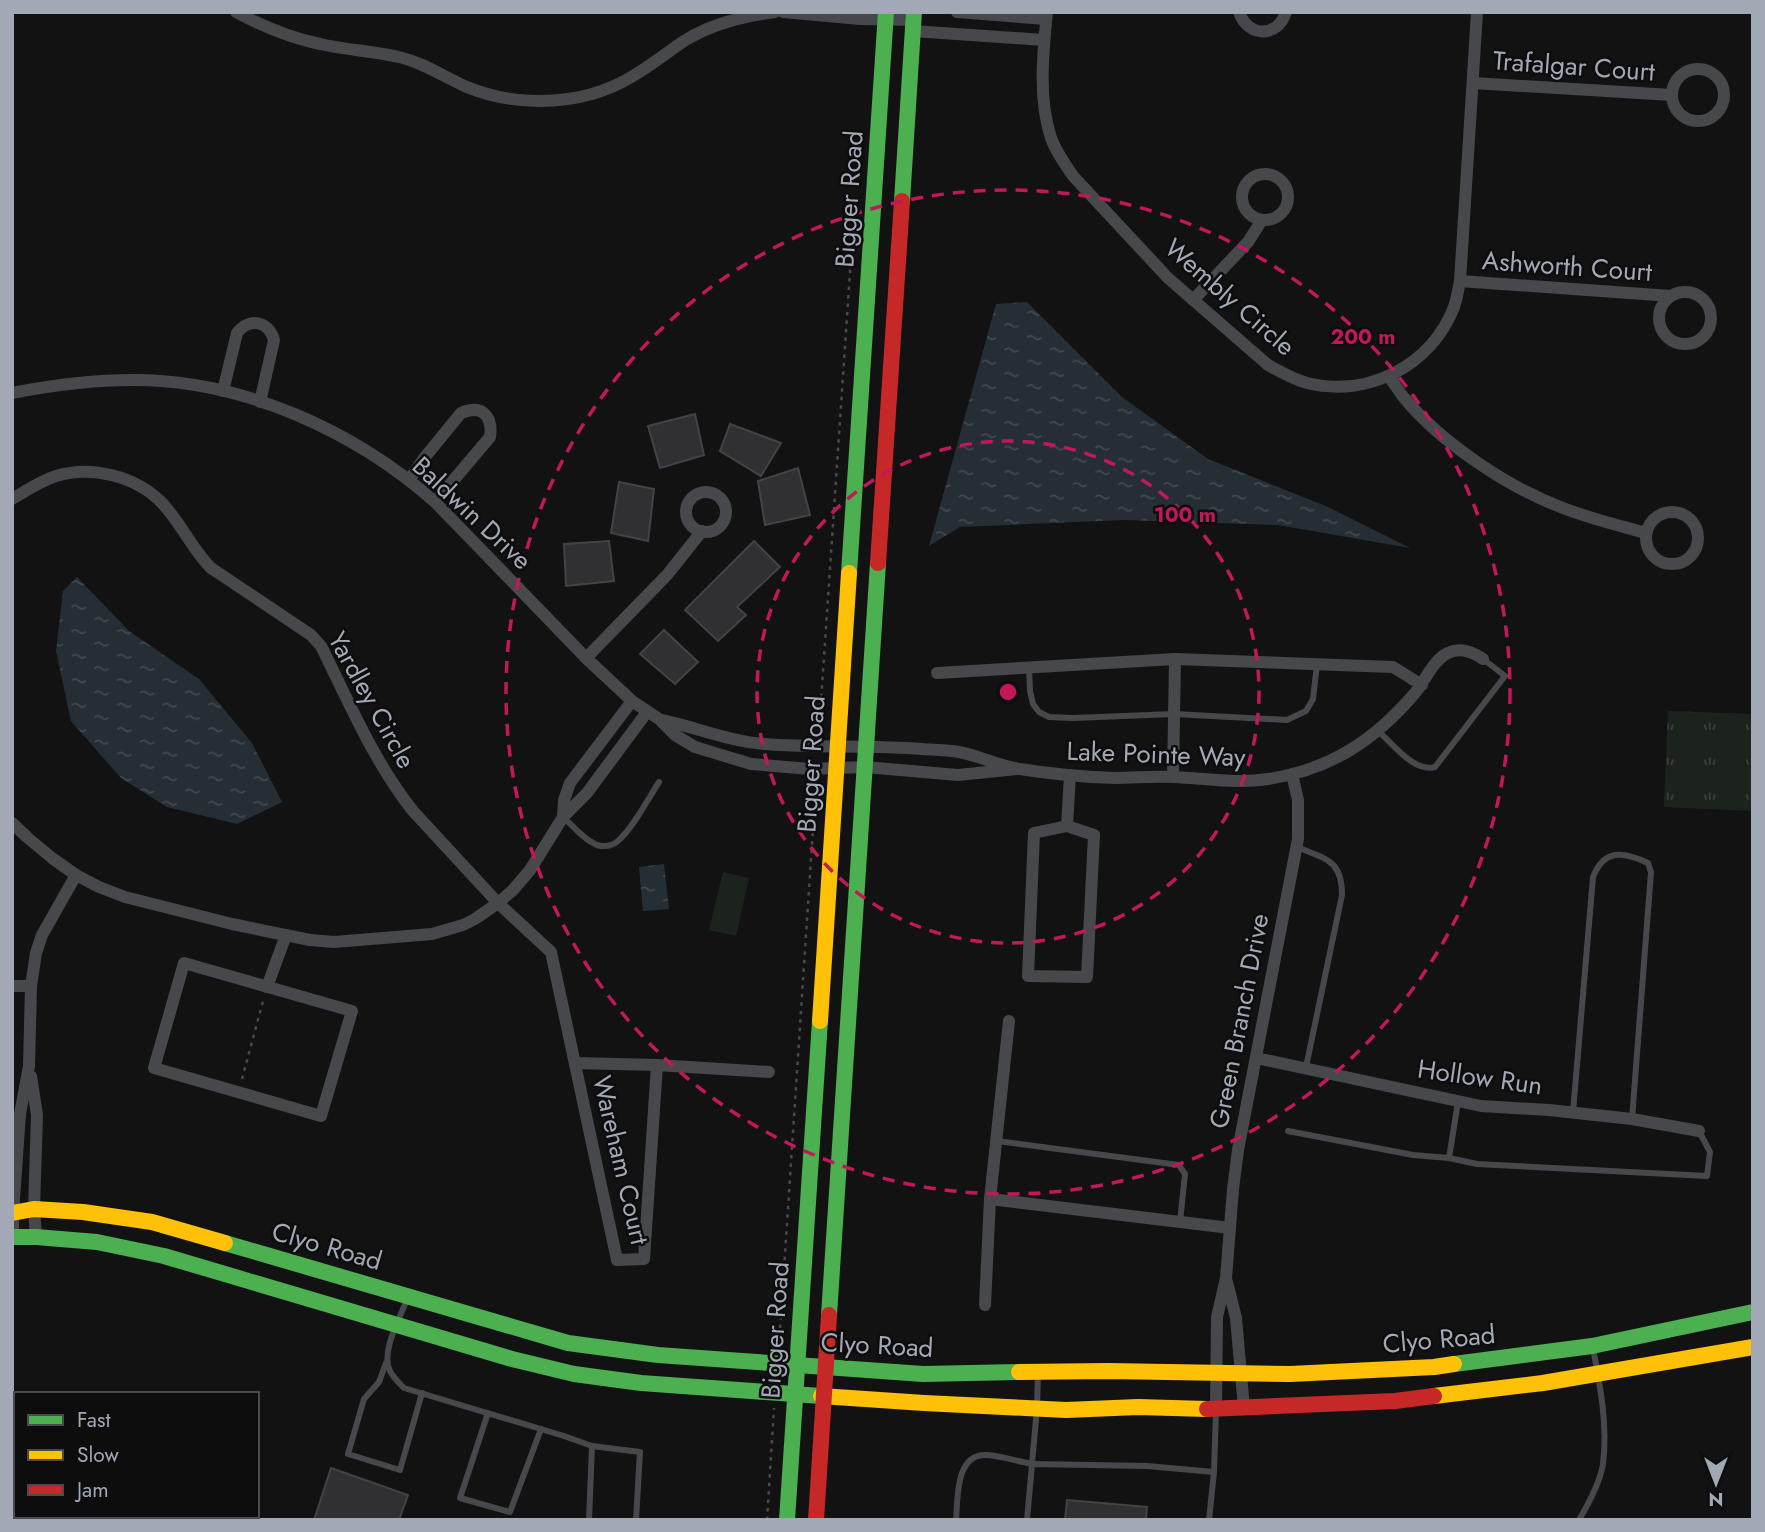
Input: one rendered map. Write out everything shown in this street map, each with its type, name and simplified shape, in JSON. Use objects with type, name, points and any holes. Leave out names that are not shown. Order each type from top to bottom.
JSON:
[{"type":"street","points":[[236,12],[288,36],[319,44],[400,57],[430,67],[487,94],[540,101],[593,94],[624,82],[706,30],[749,14],[775,12]]},
{"type":"street","points":[[783,12],[860,19],[886,16],[1044,40]]},
{"type":"street","name":"Wembly Circle","points":[[957,12],[1046,16],[1043,94],[1046,120],[1061,159],[1073,176],[1168,278],[1268,365],[1287,376],[1326,387],[1366,385],[1390,377],[1412,363],[1431,345],[1443,330],[1454,306],[1460,281],[1477,12]]},
{"type":"street","points":[[1240,12],[1249,27],[1264,32],[1279,25],[1286,12]]},
{"type":"street","name":"Bigger Road","points":[[787,1520],[886,16]]},
{"type":"street","name":"Bigger Road","points":[[817,1520],[914,21]]},
{"type":"street","name":"Trafalgar Court","points":[[1699,69],[1714,75],[1720,82],[1724,98],[1717,113],[1701,121],[1693,121],[1678,112],[1672,95],[1673,87],[1683,74],[1699,69]]},
{"type":"street","name":"Trafalgar Court","points":[[1473,83],[1672,95]]},
{"type":"street","points":[[1192,300],[1248,242],[1262,220]]},
{"type":"street","name":"Ashworth Court","points":[[1460,281],[1671,296],[1687,292],[1695,294],[1703,299],[1710,314],[1708,331],[1695,342],[1678,343],[1664,334],[1658,318],[1664,302],[1671,296]]},
{"type":"street","points":[[223,391],[237,332],[249,323],[260,323],[272,332],[274,340],[260,402]]},
{"type":"street","points":[[1390,377],[1405,399],[1426,420],[1493,472],[1556,505],[1590,518],[1646,533]]},
{"type":"street","name":"Baldwin Drive","points":[[12,393],[94,381],[183,383],[223,391],[289,411],[327,428],[358,444],[435,502],[586,658],[632,701],[675,734],[695,747],[751,764],[810,769],[836,767]]},
{"type":"street","points":[[409,480],[461,413],[477,410],[485,414],[492,426],[490,437],[435,502]]},
{"type":"street","name":"Yardley Circle","points":[[12,499],[39,483],[78,472],[103,473],[127,480],[147,490],[176,520],[200,557],[211,568],[311,635],[321,646],[384,772],[401,797],[498,903]]},
{"type":"street","points":[[1678,513],[1686,516],[1696,529],[1697,545],[1687,559],[1670,564],[1654,557],[1646,542],[1646,533],[1654,519],[1662,514],[1678,513]]},
{"type":"street","points":[[586,658],[667,575],[702,531]]},
{"type":"street","name":"Lake Pointe Way","points":[[867,746],[959,752],[1017,769],[1070,775],[1266,780],[1328,762],[1378,731],[1404,707],[1439,659],[1447,653],[1455,650],[1466,651],[1483,659]]},
{"type":"street","points":[[1173,777],[1175,659]]},
{"type":"street","points":[[937,673],[1175,659],[1393,667],[1422,685]]},
{"type":"street","points":[[563,817],[569,783],[632,701]]},
{"type":"street","points":[[12,822],[51,858],[76,875],[125,897],[310,940],[334,942],[432,934],[463,925],[498,903],[530,870],[563,817],[653,716]]},
{"type":"street","name":"Baldwin Drive","points":[[653,716],[738,741],[867,746]]},
{"type":"street","name":"Lake Pointe Way","points":[[836,767],[958,775],[1017,769]]},
{"type":"street","name":"Green Branch Drive","points":[[1216,1409],[1217,1317],[1226,1278],[1238,1150],[1296,847],[1299,818],[1292,774]]},
{"type":"street","points":[[1067,826],[1070,775]]},
{"type":"street","points":[[1067,826],[1094,835],[1087,977],[1028,976],[1034,833],[1067,826]]},
{"type":"street","points":[[13,1237],[20,1114],[29,1066],[31,986],[36,953],[42,935],[76,875]]},
{"type":"street","name":"Wareham Court","points":[[498,903],[551,952],[617,1260],[644,1259],[657,1065]]},
{"type":"street","points":[[267,987],[286,935]]},
{"type":"street","points":[[184,963],[267,987],[352,1011],[321,1116],[153,1068],[184,963]]},
{"type":"street","points":[[12,986],[31,986]]},
{"type":"street","points":[[985,1305],[990,1199],[1009,1021]]},
{"type":"street","name":"Hollow Run","points":[[1256,1058],[1458,1102],[1632,1119],[1699,1131]]},
{"type":"street","name":"Wareham Court","points":[[575,1063],[769,1072]]},
{"type":"street","points":[[29,1066],[37,1115],[34,1209],[36,1237]]},
{"type":"street","points":[[990,1199],[1230,1228]]},
{"type":"street","name":"Clyo Road","points":[[13,1213],[34,1209],[83,1212],[152,1222],[568,1343],[658,1355],[923,1374],[1038,1371],[1290,1374],[1434,1367],[1592,1346],[1753,1312]]},
{"type":"street","name":"Clyo Road","points":[[13,1237],[97,1242],[164,1256],[512,1359],[575,1374],[641,1383],[924,1404],[1066,1410],[1138,1407],[1216,1409],[1395,1401],[1598,1374],[1753,1347]]},
{"type":"street","name":"Green Branch Drive","points":[[1226,1278],[1236,1318],[1244,1408]]},
{"type":"lane","points":[[1378,731],[1416,766],[1427,769],[1435,767],[1505,676],[1483,659]]},
{"type":"lane","points":[[1029,668],[1033,704],[1039,712],[1049,717],[1174,714],[1287,720],[1306,711],[1313,699],[1317,664]]},
{"type":"lane","points":[[563,817],[585,838],[595,844],[608,846],[616,843],[628,829],[659,782]]},
{"type":"lane","points":[[1296,847],[1330,860],[1338,869],[1342,882],[1342,895],[1306,1067]]},
{"type":"lane","points":[[1573,1112],[1593,877],[1598,864],[1605,859],[1626,854],[1648,863],[1651,872],[1632,1119]]},
{"type":"lane","points":[[1449,1158],[1458,1102]]},
{"type":"lane","points":[[1288,1131],[1413,1156],[1449,1158],[1477,1164],[1707,1176],[1710,1152],[1699,1131]]},
{"type":"lane","points":[[996,1141],[1179,1165],[1185,1174],[1180,1222]]},
{"type":"lane","points":[[409,1296],[390,1341],[387,1361],[379,1382],[364,1399],[348,1454],[400,1469],[422,1393]]},
{"type":"lane","points":[[1579,1520],[1602,1466],[1605,1432],[1592,1346]]},
{"type":"lane","points":[[387,1361],[390,1372],[404,1388],[592,1446],[640,1452],[636,1520]]},
{"type":"lane","points":[[1027,1520],[1038,1371]]},
{"type":"lane","points":[[1209,1520],[1216,1409]]},
{"type":"lane","points":[[488,1413],[460,1498],[510,1512],[541,1429]]},
{"type":"lane","points":[[589,1520],[592,1446]]},
{"type":"lane","points":[[956,1520],[959,1478],[974,1459],[986,1455],[1032,1464],[1147,1466],[1214,1472]]},
{"type":"path","points":[[819,736],[855,204]]},
{"type":"path","points":[[779,1349],[816,784]]},
{"type":"path","points":[[239,1092],[267,987]]},
{"type":"path","points":[[768,1520],[774,1411]]},
{"type":"green space","points":[[1668,711],[1753,714],[1753,811],[1664,807]]},
{"type":"green space","points":[[1677,730],[1705,732],[1702,791],[1674,789]]},
{"type":"green space","points":[[1718,733],[1747,734],[1744,793],[1716,792]]},
{"type":"green space","points":[[723,872],[749,878],[736,936],[709,930]]},
{"type":"water","points":[[1027,302],[1122,397],[1208,459],[1328,507],[1410,548],[1278,525],[1124,520],[960,527],[929,546],[996,304]]},
{"type":"water","points":[[77,577],[129,631],[199,679],[252,743],[282,802],[237,824],[167,807],[121,778],[71,721],[56,651],[63,591]]},
{"type":"water","points":[[664,864],[669,909],[643,911],[639,867]]},
{"type":"building","points":[[695,414],[704,455],[660,468],[648,426]]},
{"type":"building","points":[[730,424],[781,443],[761,476],[720,451]]},
{"type":"building","points":[[798,468],[810,515],[765,525],[758,481]]},
{"type":"building","points":[[619,482],[654,489],[648,541],[611,533]]},
{"type":"building","points":[[609,541],[614,581],[566,586],[564,544]]},
{"type":"building","points":[[754,541],[780,567],[737,607],[746,615],[718,641],[685,610]]},
{"type":"building","points":[[664,630],[698,662],[675,684],[640,654]]},
{"type":"building","points":[[331,1468],[408,1495],[399,1520],[314,1520]]},
{"type":"building","points":[[1067,1500],[1147,1507],[1146,1520],[1065,1520]]},
{"type":"traffic: fast","points":[[849,573],[886,12]]},
{"type":"traffic: fast","points":[[902,201],[914,12]]},
{"type":"traffic: fast","points":[[829,1315],[878,563]]},
{"type":"traffic: fast","points":[[787,1520],[820,1021]]},
{"type":"traffic: fast","points":[[12,1237],[97,1242],[164,1256],[512,1359],[574,1374],[641,1383],[821,1396]]},
{"type":"traffic: fast","points":[[225,1243],[568,1343],[658,1355],[923,1374],[1019,1372]]},
{"type":"traffic: fast","points":[[1454,1364],[1592,1346],[1753,1312]]},
{"type":"traffic: slow","points":[[820,1021],[849,573]]},
{"type":"traffic: slow","points":[[12,1213],[34,1209],[83,1212],[152,1222],[225,1243]]},
{"type":"traffic: slow","points":[[1434,1396],[1543,1383],[1753,1347]]},
{"type":"traffic: slow","points":[[1019,1372],[1290,1374],[1454,1364]]},
{"type":"traffic: slow","points":[[821,1396],[1066,1410],[1138,1407],[1207,1409]]},
{"type":"traffic: jam","points":[[878,563],[902,201]]},
{"type":"traffic: jam","points":[[816,1520],[829,1315]]},
{"type":"traffic: jam","points":[[1207,1409],[1395,1401],[1434,1396]]}]
